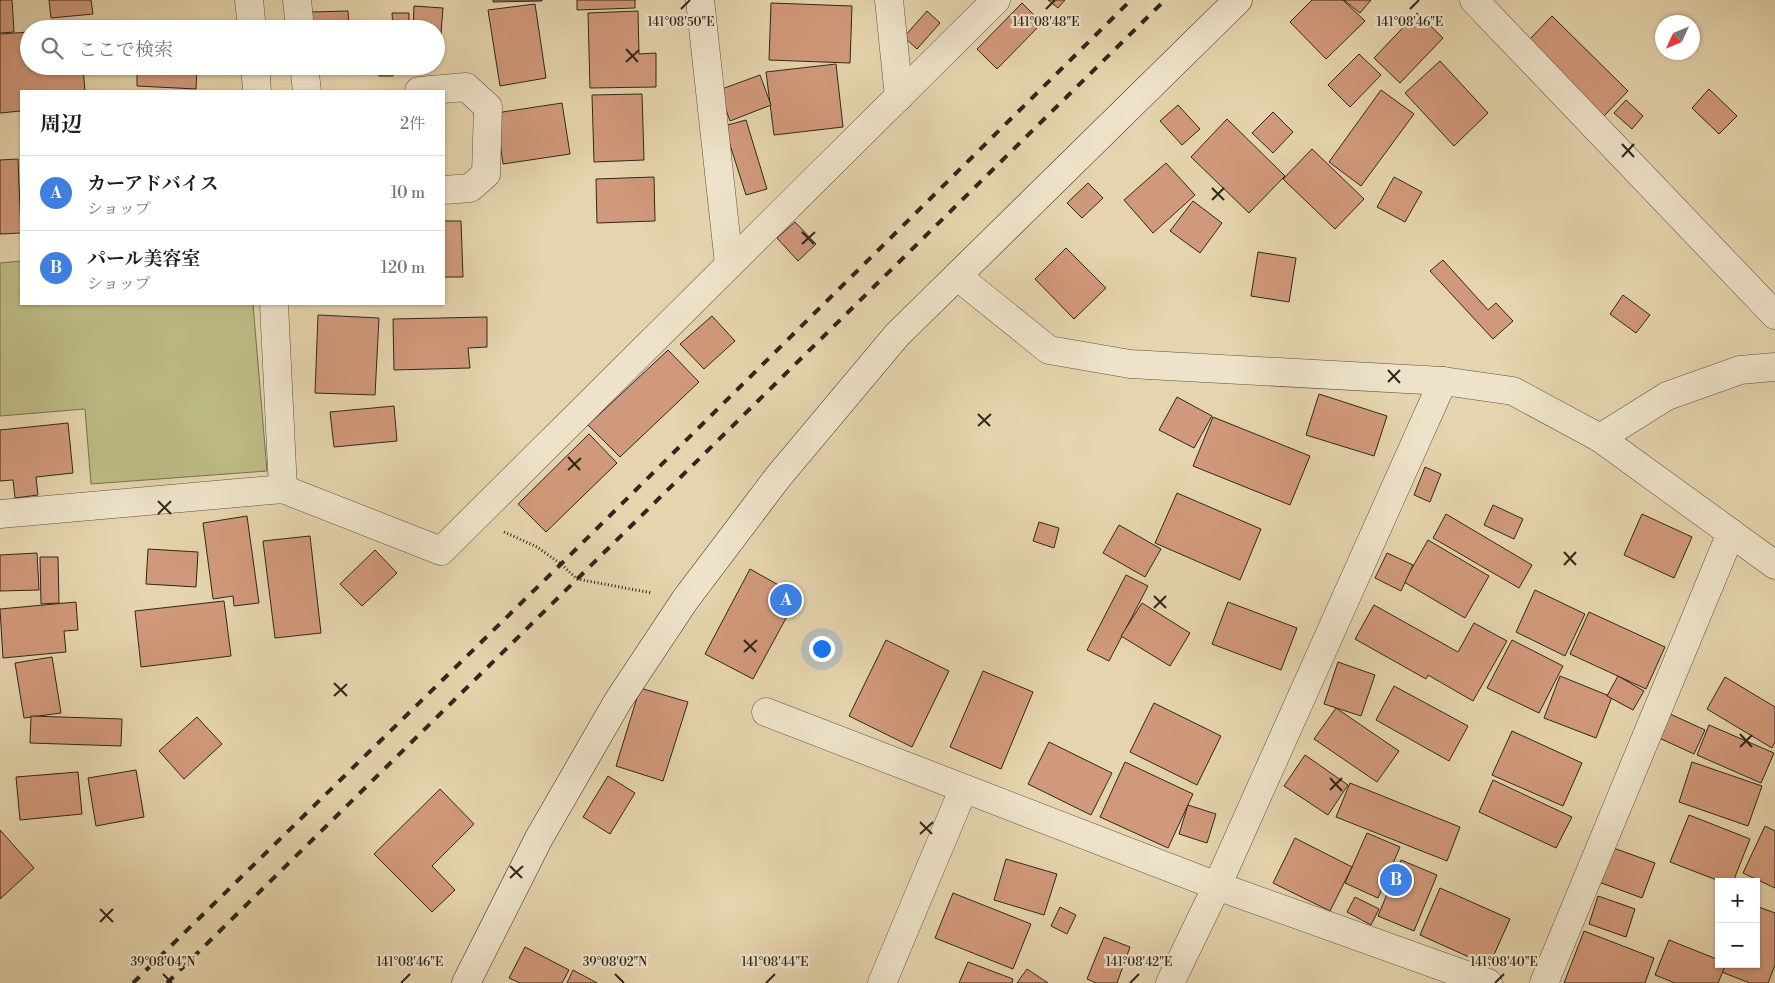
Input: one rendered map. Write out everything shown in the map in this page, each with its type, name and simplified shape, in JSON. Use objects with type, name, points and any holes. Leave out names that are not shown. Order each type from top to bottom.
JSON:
[{"type":"street","points":[[249,0],[251,20]]},
{"type":"street","points":[[296,0],[299,20]]},
{"type":"street","points":[[700,0],[729,264]]},
{"type":"street","points":[[890,0],[898,97]]},
{"type":"street","points":[[0,514],[283,489],[441,551],[996,0]]},
{"type":"street","points":[[466,983],[539,838],[618,701],[685,600],[778,477],[891,343],[1238,0]]},
{"type":"street","points":[[1474,0],[1775,315]]},
{"type":"street","points":[[256,75],[257,90]]},
{"type":"street","points":[[305,75],[306,90]]},
{"type":"street","points":[[431,90],[466,87],[488,107],[486,174],[470,188],[445,190]]},
{"type":"street","points":[[957,276],[1049,350],[1130,364],[1443,381],[1513,391],[1600,438],[1775,565]]},
{"type":"street","points":[[274,305],[283,489]]},
{"type":"street","points":[[1600,438],[1667,396],[1740,370],[1775,367]]},
{"type":"street","points":[[1170,983],[1217,886],[1443,381]]},
{"type":"street","points":[[1544,983],[1731,533]]},
{"type":"street","points":[[766,712],[963,790],[1217,886],[1488,983]]},
{"type":"street","points":[[882,983],[963,790]]},
{"type":"path","points":[[474,518],[537,548],[561,564],[577,579],[685,600]]},
{"type":"shaded area","points":[[20,261],[20,305],[253,305],[267,471],[91,484],[85,409],[0,416],[0,263]]},
{"type":"building","points":[[0,0],[12,0],[14,32],[0,33]]},
{"type":"building","points":[[49,0],[91,0],[93,14],[51,18]]},
{"type":"building","points":[[493,0],[542,0],[542,1],[493,2]]},
{"type":"building","points":[[577,0],[635,0],[635,8],[577,10]]},
{"type":"building","points":[[1048,0],[1065,0],[1058,8]]},
{"type":"building","points":[[1312,0],[1343,0],[1365,21],[1326,59],[1290,22]]},
{"type":"building","points":[[1344,0],[1371,0],[1360,13]]},
{"type":"building","points":[[771,3],[852,6],[850,63],[769,60]]},
{"type":"building","points":[[1022,3],[1042,23],[997,69],[977,49]]},
{"type":"building","points":[[535,4],[546,78],[500,86],[488,10]]},
{"type":"building","points":[[414,6],[443,8],[442,20],[413,20]]},
{"type":"building","points":[[348,11],[348,20],[311,20],[311,12]]},
{"type":"building","points":[[638,11],[639,54],[656,53],[656,87],[590,88],[588,13]]},
{"type":"building","points":[[927,11],[940,23],[917,49],[904,37]]},
{"type":"building","points":[[392,13],[409,13],[409,20],[392,20]]},
{"type":"building","points":[[1417,13],[1443,38],[1400,83],[1374,58]]},
{"type":"building","points":[[1552,16],[1628,91],[1604,116],[1528,41]]},
{"type":"building","points":[[20,33],[20,75],[84,75],[85,90],[20,90],[20,111],[0,113],[0,34]]},
{"type":"building","points":[[1359,54],[1381,75],[1350,107],[1328,85]]},
{"type":"building","points":[[1440,61],[1488,113],[1454,146],[1405,93]]},
{"type":"building","points":[[836,64],[843,127],[774,135],[766,72]]},
{"type":"building","points":[[137,75],[197,75],[196,89],[137,86]]},
{"type":"building","points":[[760,75],[771,105],[730,121],[719,90]]},
{"type":"building","points":[[1709,89],[1737,116],[1719,134],[1692,108]]},
{"type":"building","points":[[1381,90],[1414,114],[1361,186],[1329,162]]},
{"type":"building","points":[[642,94],[644,160],[594,162],[592,95]]},
{"type":"building","points":[[1626,100],[1643,116],[1632,129],[1614,113]]},
{"type":"building","points":[[562,103],[570,154],[503,164],[496,113]]},
{"type":"building","points":[[1178,105],[1200,129],[1182,145],[1160,121]]},
{"type":"building","points":[[1273,112],[1293,132],[1273,153],[1252,133]]},
{"type":"building","points":[[1227,119],[1285,176],[1249,213],[1191,157]]},
{"type":"building","points":[[746,120],[767,189],[746,195],[724,126]]},
{"type":"building","points":[[1312,149],[1364,199],[1335,229],[1283,179]]},
{"type":"building","points":[[18,159],[20,233],[0,234],[0,160]]},
{"type":"building","points":[[1166,163],[1195,195],[1153,233],[1124,200]]},
{"type":"building","points":[[654,177],[655,221],[597,223],[596,179]]},
{"type":"building","points":[[1394,177],[1422,192],[1405,222],[1377,207]]},
{"type":"building","points":[[1088,183],[1103,198],[1082,218],[1067,203]]},
{"type":"building","points":[[1193,201],[1222,223],[1200,253],[1170,231]]},
{"type":"building","points":[[445,221],[461,221],[463,277],[445,277]]},
{"type":"building","points":[[795,222],[816,244],[798,261],[777,238]]},
{"type":"building","points":[[1066,248],[1106,288],[1074,319],[1035,279]]},
{"type":"building","points":[[1258,252],[1296,258],[1289,302],[1251,296]]},
{"type":"building","points":[[1443,260],[1488,310],[1496,303],[1513,321],[1493,339],[1430,271]]},
{"type":"building","points":[[1623,295],[1650,315],[1636,333],[1610,314]]},
{"type":"building","points":[[318,315],[379,318],[375,395],[315,393]]},
{"type":"building","points":[[712,316],[735,341],[704,369],[680,344]]},
{"type":"building","points":[[487,317],[487,347],[468,348],[470,368],[394,370],[393,319]]},
{"type":"building","points":[[668,350],[699,382],[620,457],[588,425]]},
{"type":"building","points":[[1319,394],[1387,416],[1374,456],[1306,435]]},
{"type":"building","points":[[1177,397],[1212,416],[1194,448],[1159,430]]},
{"type":"building","points":[[394,406],[397,441],[334,447],[330,412]]},
{"type":"building","points":[[1213,417],[1310,456],[1290,505],[1193,466]]},
{"type":"building","points":[[68,423],[73,473],[36,477],[38,495],[15,498],[13,480],[0,481],[0,430]]},
{"type":"building","points":[[589,434],[617,463],[546,532],[518,504]]},
{"type":"building","points":[[1425,467],[1441,474],[1430,502],[1414,495]]},
{"type":"building","points":[[1177,493],[1261,529],[1240,580],[1155,543]]},
{"type":"building","points":[[1493,505],[1523,519],[1514,539],[1484,525]]},
{"type":"building","points":[[1446,514],[1532,565],[1519,588],[1433,538]]},
{"type":"building","points":[[1642,514],[1692,537],[1674,578],[1624,555]]},
{"type":"building","points":[[247,516],[259,603],[234,606],[233,596],[213,599],[203,523]]},
{"type":"building","points":[[1039,522],[1059,528],[1054,548],[1033,541]]},
{"type":"building","points":[[1119,525],[1161,549],[1145,577],[1103,553]]},
{"type":"building","points":[[310,536],[321,633],[275,638],[263,541]]},
{"type":"building","points":[[1428,540],[1489,576],[1465,618],[1404,582]]},
{"type":"building","points":[[148,549],[198,552],[196,587],[146,584]]},
{"type":"building","points":[[375,550],[397,573],[362,606],[340,584]]},
{"type":"building","points":[[37,553],[39,590],[0,591],[0,555]]},
{"type":"building","points":[[1387,553],[1413,565],[1401,591],[1375,578]]},
{"type":"building","points":[[40,557],[58,557],[59,603],[41,604]]},
{"type":"building","points":[[750,569],[798,596],[753,679],[705,654]]},
{"type":"building","points":[[1126,575],[1148,586],[1109,661],[1087,650]]},
{"type":"building","points":[[1535,590],[1585,614],[1565,656],[1516,632]]},
{"type":"building","points":[[224,601],[231,656],[141,667],[135,611]]},
{"type":"building","points":[[76,602],[78,630],[64,631],[66,652],[3,658],[0,609]]},
{"type":"building","points":[[1228,602],[1297,628],[1281,670],[1212,644]]},
{"type":"building","points":[[1142,603],[1190,633],[1170,666],[1121,636]]},
{"type":"building","points":[[1374,605],[1458,652],[1474,623],[1507,641],[1473,701],[1428,675],[1426,679],[1355,639]]},
{"type":"building","points":[[1589,612],[1665,647],[1646,689],[1570,654]]},
{"type":"building","points":[[886,640],[949,671],[912,747],[849,716]]},
{"type":"building","points":[[1512,640],[1563,666],[1539,713],[1487,688]]},
{"type":"building","points":[[52,657],[61,713],[24,718],[15,663]]},
{"type":"building","points":[[1338,662],[1375,675],[1361,716],[1324,704]]},
{"type":"building","points":[[983,671],[1033,692],[1001,769],[950,747]]},
{"type":"building","points":[[1560,676],[1612,697],[1596,738],[1544,718]]},
{"type":"building","points":[[1618,676],[1644,691],[1633,710],[1607,696]]},
{"type":"building","points":[[1725,677],[1775,707],[1775,742],[1772,748],[1707,709]]},
{"type":"building","points":[[1394,686],[1468,726],[1449,761],[1376,720]]},
{"type":"building","points":[[640,688],[688,702],[663,781],[616,766]]},
{"type":"building","points":[[1154,703],[1221,736],[1197,785],[1130,752]]},
{"type":"building","points":[[1336,708],[1399,751],[1377,782],[1314,739]]},
{"type":"building","points":[[1668,713],[1705,730],[1694,754],[1657,737]]},
{"type":"building","points":[[31,716],[122,719],[121,746],[30,743]]},
{"type":"building","points":[[197,717],[222,744],[184,779],[159,751]]},
{"type":"building","points":[[1709,725],[1774,753],[1761,783],[1697,755]]},
{"type":"building","points":[[1512,731],[1582,763],[1563,806],[1492,775]]},
{"type":"building","points":[[1049,742],[1112,773],[1091,815],[1028,784]]},
{"type":"building","points":[[1305,755],[1348,785],[1328,815],[1284,786]]},
{"type":"building","points":[[1125,762],[1193,794],[1168,848],[1100,817]]},
{"type":"building","points":[[1692,762],[1762,786],[1748,826],[1679,802]]},
{"type":"building","points":[[136,770],[144,817],[96,826],[88,778]]},
{"type":"building","points":[[78,772],[82,814],[20,820],[16,777]]},
{"type":"building","points":[[608,776],[635,793],[610,834],[583,817]]},
{"type":"building","points":[[1493,780],[1572,817],[1556,848],[1479,812]]},
{"type":"building","points":[[1350,783],[1460,827],[1447,861],[1336,817]]},
{"type":"building","points":[[440,789],[474,824],[432,866],[455,890],[432,912],[374,854]]},
{"type":"building","points":[[1188,805],[1216,814],[1207,843],[1179,834]]},
{"type":"building","points":[[1689,815],[1750,839],[1735,878],[1715,879],[1670,862]]},
{"type":"building","points":[[1765,826],[1775,831],[1775,888],[1760,881],[1760,878],[1754,878],[1743,873]]},
{"type":"building","points":[[0,830],[34,868],[0,899]]},
{"type":"building","points":[[1367,833],[1400,847],[1378,898],[1345,883]]},
{"type":"building","points":[[1295,838],[1352,867],[1330,911],[1273,883]]},
{"type":"building","points":[[1608,846],[1655,863],[1642,898],[1596,881]]},
{"type":"building","points":[[1006,859],[1057,874],[1044,915],[994,900]]},
{"type":"building","points":[[1401,860],[1437,875],[1414,931],[1378,916]]},
{"type":"building","points":[[1440,888],[1510,919],[1489,966],[1420,935]]},
{"type":"building","points":[[953,893],[1031,924],[1013,969],[935,938]]},
{"type":"building","points":[[1598,896],[1635,909],[1626,937],[1589,924]]},
{"type":"building","points":[[1355,897],[1379,909],[1371,925],[1347,912]]},
{"type":"building","points":[[1060,907],[1076,915],[1067,934],[1051,926]]},
{"type":"building","points":[[1760,907],[1775,913],[1775,965],[1768,983],[1750,983],[1719,971],[1720,968],[1760,968]]},
{"type":"building","points":[[1584,931],[1654,958],[1645,983],[1564,983]]},
{"type":"building","points":[[1104,937],[1130,947],[1117,983],[1096,983],[1087,979]]},
{"type":"building","points":[[1669,940],[1715,958],[1715,968],[1724,968],[1718,983],[1675,983],[1655,975]]},
{"type":"building","points":[[525,947],[569,970],[562,983],[520,983],[509,978]]},
{"type":"building","points":[[968,962],[1013,979],[1012,983],[959,983]]},
{"type":"building","points":[[1027,969],[1048,983],[1017,983]]},
{"type":"building","points":[[573,970],[597,983],[567,983]]},
{"type":"railway","points":[[133,983],[561,564],[1131,0]]},
{"type":"railway","points":[[167,983],[1165,0]]},
{"type":"place","name":"カーアドバイス","points":[[786,600]]},
{"type":"place","name":"パール美容室","points":[[1396,880]]}]
